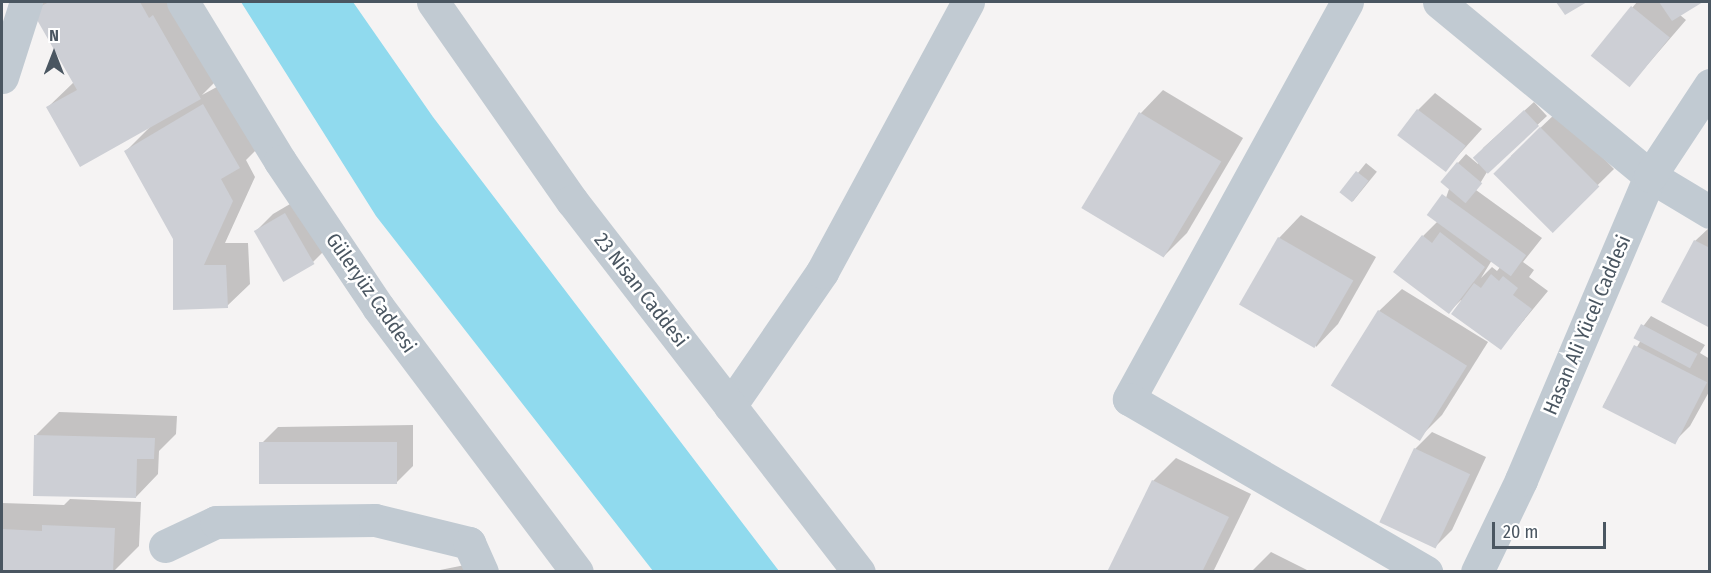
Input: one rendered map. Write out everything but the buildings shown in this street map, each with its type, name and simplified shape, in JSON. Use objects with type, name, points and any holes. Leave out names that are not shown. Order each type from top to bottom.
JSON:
[{"type":"street","points":[[2,78],[26,2]]},
{"type":"street","name":"Güleryüz Caddesi","points":[[183,2],[280,161],[378,307],[576,572]]},
{"type":"street","name":"23 Nisan Caddesi","points":[[434,2],[572,201],[859,572]]},
{"type":"street","points":[[730,405],[822,272],[968,2]]},
{"type":"street","points":[[1347,2],[1129,399],[1426,572]]},
{"type":"street","points":[[1439,2],[1650,176],[1710,212]]},
{"type":"street","name":"Hasan Ali Yücel Caddesi","points":[[1477,572],[1521,480],[1650,176],[1710,86]]},
{"type":"street","points":[[165,546],[216,522],[375,520],[469,543],[482,572]]},
{"type":"water","points":[[241,2],[353,2],[433,117],[779,571],[653,571],[376,216]]}]
